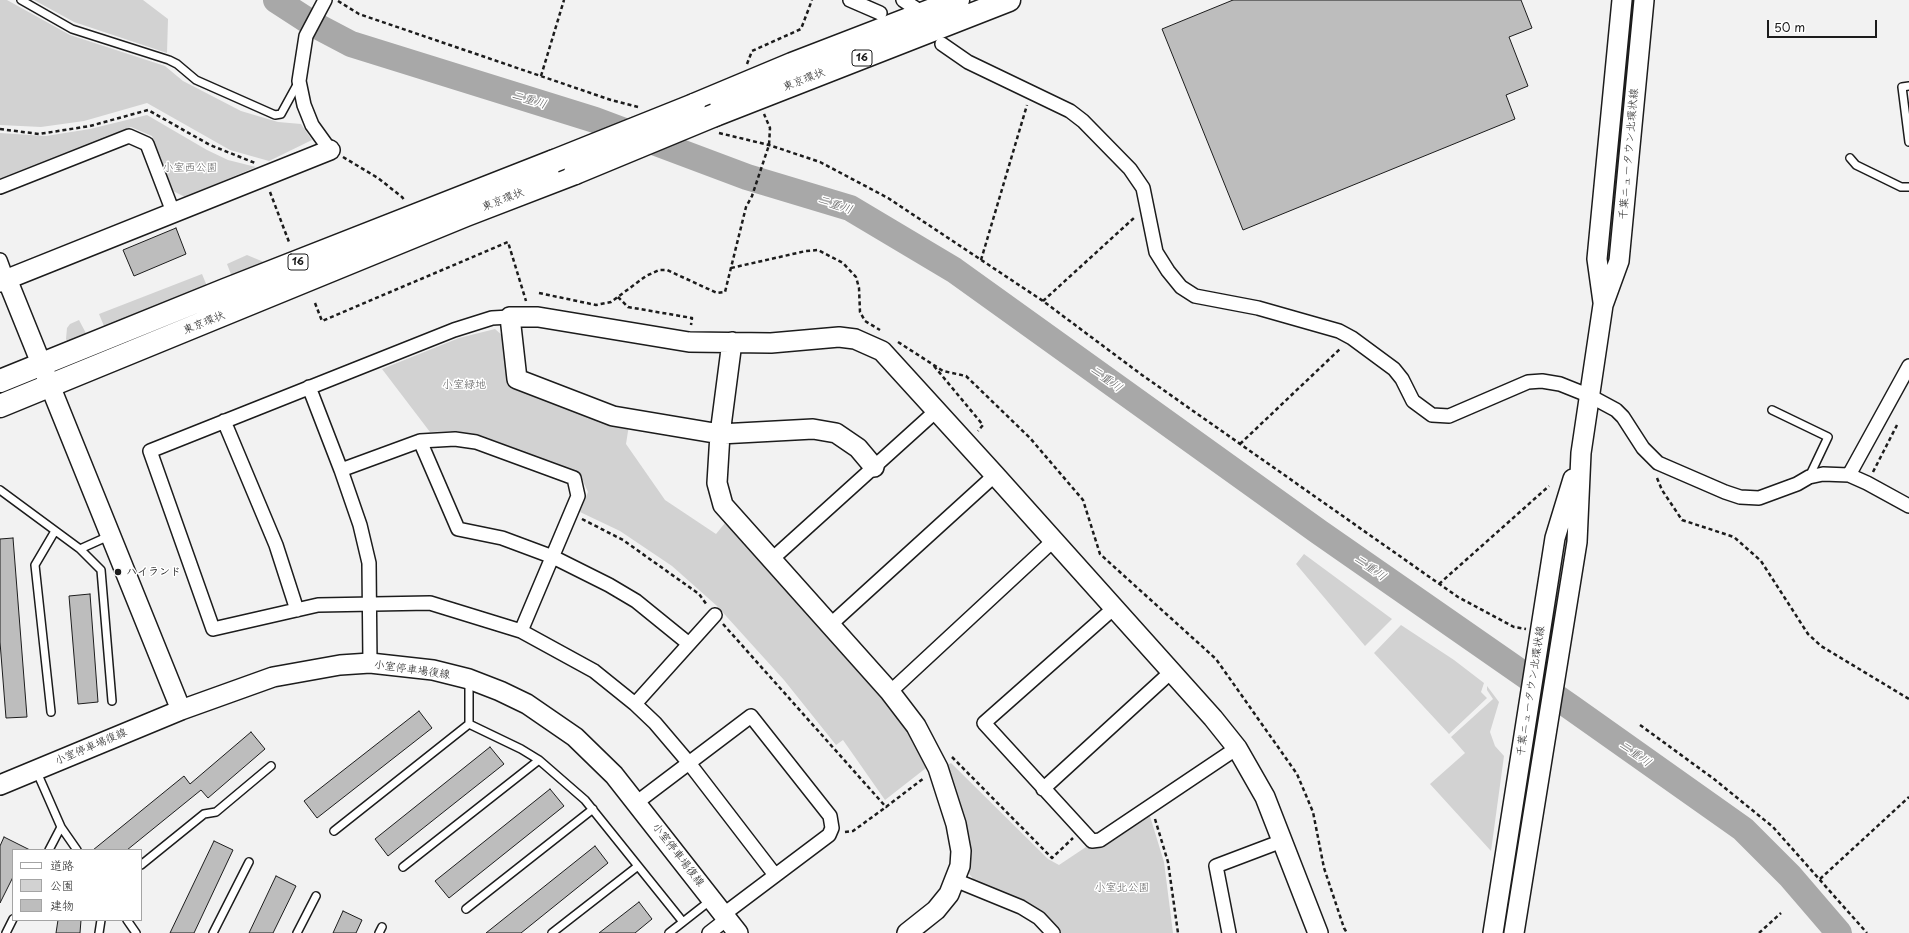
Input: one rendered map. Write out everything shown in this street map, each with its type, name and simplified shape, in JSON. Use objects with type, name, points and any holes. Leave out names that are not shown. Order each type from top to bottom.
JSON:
[{"type":"highway","name":"東京環状","points":[[0,381],[694,105],[792,64],[913,6],[958,0]]},
{"type":"highway","name":"東京環状","points":[[0,406],[466,215],[575,172],[714,123],[1009,0]]},
{"type":"street","points":[[850,0],[880,13]]},
{"type":"street","name":"千葉ニュータウン北環状線","points":[[1603,305],[1597,259],[1622,0]]},
{"type":"street","name":"千葉ニュータウン北環状線","points":[[1514,933],[1577,542],[1581,453],[1603,305],[1619,261],[1644,0]]},
{"type":"street","points":[[4,280],[330,150],[312,125],[304,105],[300,81],[306,36],[328,1]]},
{"type":"street","points":[[942,44],[968,62],[1070,111],[1083,120],[1130,169],[1143,188],[1156,252],[1168,271],[1181,287],[1195,296],[1258,308],[1339,331],[1352,338],[1394,369],[1402,379],[1413,401],[1432,415],[1449,416],[1528,382],[1542,381],[1560,384],[1607,404],[1623,417],[1650,457],[1658,463],[1699,482],[1740,497],[1759,498],[1771,495],[1809,477],[1823,474],[1849,475],[1909,506]]},
{"type":"street","points":[[0,188],[129,136],[147,144],[173,212]]},
{"type":"street","points":[[0,260],[4,280],[42,365],[112,535],[181,710]]},
{"type":"street","points":[[510,317],[517,379],[613,416],[720,434],[813,429],[836,433],[858,448],[874,466]]},
{"type":"street","points":[[775,875],[689,763],[655,723],[635,704],[594,671],[521,631],[430,602],[318,605],[213,629],[150,451],[454,330],[492,318],[531,317],[689,342],[771,342],[840,337],[855,339],[882,351],[1054,540],[1172,672],[1237,748],[1265,797],[1318,933]]},
{"type":"street","points":[[732,342],[720,434],[717,483],[723,505],[890,692],[916,726],[938,768],[960,841],[960,866],[944,902],[907,933]]},
{"type":"street","points":[[1849,475],[1909,366]]},
{"type":"street","points":[[309,387],[342,470],[360,526],[369,563],[370,663]]},
{"type":"street","points":[[771,560],[936,411]]},
{"type":"street","points":[[224,421],[276,546],[297,610]]},
{"type":"street","points":[[342,470],[420,441],[455,439],[476,442],[574,478],[578,496],[521,631]]},
{"type":"street","points":[[420,441],[458,529],[502,538],[553,557],[609,585],[636,601],[689,644]]},
{"type":"street","name":"千葉ニュータウン北環状線","points":[[1493,933],[1555,538],[1581,453]]},
{"type":"street","points":[[830,625],[995,475]]},
{"type":"street","points":[[890,692],[1054,540]]},
{"type":"street","points":[[1114,608],[984,723],[1042,789],[1092,841],[1100,840],[1237,748]]},
{"type":"street","points":[[635,704],[715,615]]},
{"type":"street","name":"小室停車場復線","points":[[0,785],[181,710],[273,676],[340,665],[370,663],[433,670],[469,679],[513,698],[553,720],[593,753],[636,803],[725,916]]},
{"type":"street","points":[[1042,789],[1172,672]]},
{"type":"street","points":[[636,803],[751,716],[830,816],[832,828],[829,835],[775,875],[725,916],[710,933]]},
{"type":"street","points":[[1229,933],[1216,866],[1282,841]]},
{"type":"street","points":[[955,880],[1021,907],[1039,918],[1052,933]]},
{"type":"lane","points":[[21,0],[72,29],[169,60],[177,64],[196,80],[275,115],[280,114],[300,81]]},
{"type":"lane","points":[[1909,86],[1902,86],[1909,142]]},
{"type":"lane","points":[[1850,158],[1856,165],[1901,186],[1909,187]]},
{"type":"lane","points":[[1772,410],[1828,437],[1809,477]]},
{"type":"lane","points":[[0,490],[80,549],[101,570],[112,701]]},
{"type":"lane","points":[[51,712],[35,566],[56,531]]},
{"type":"lane","points":[[80,549],[112,535]]},
{"type":"lane","points":[[469,679],[469,724]]},
{"type":"lane","points":[[469,724],[521,749],[538,760],[574,790],[592,809],[683,922]]},
{"type":"lane","points":[[334,831],[469,724]]},
{"type":"lane","points":[[403,867],[538,760]]},
{"type":"lane","points":[[142,864],[204,814],[216,812],[271,766]]},
{"type":"lane","points":[[36,770],[61,827],[76,849]]},
{"type":"lane","points":[[466,908],[592,809]]},
{"type":"lane","points":[[50,849],[61,827]]},
{"type":"lane","points":[[213,933],[248,862]]},
{"type":"lane","points":[[552,933],[638,866]]},
{"type":"lane","points":[[297,933],[316,896]]},
{"type":"lane","points":[[669,933],[683,922],[725,916]]},
{"type":"lane","points":[[6,933],[12,921]]},
{"type":"lane","points":[[99,933],[101,921]]},
{"type":"lane","points":[[128,921],[136,933]]},
{"type":"path","points":[[541,76],[564,0]]},
{"type":"path","points":[[747,66],[747,60],[752,51],[801,29],[812,0]]},
{"type":"path","points":[[328,1],[359,14],[611,100],[644,109]]},
{"type":"path","points":[[981,260],[1031,93]]},
{"type":"path","points":[[0,129],[39,134],[90,126],[148,110],[210,145],[229,154],[265,166],[265,175],[279,219],[289,242]]},
{"type":"path","points":[[539,293],[596,305],[611,302],[646,276],[659,270],[666,270],[717,294],[725,292],[746,207],[752,196],[769,145],[770,128],[763,113]]},
{"type":"path","points":[[714,123],[769,145],[820,162],[888,198],[1043,301],[1142,375],[1458,598],[1514,627],[1529,630]]},
{"type":"path","points":[[330,150],[378,178],[402,197],[410,218]]},
{"type":"path","points":[[1043,301],[1134,217],[1148,211]]},
{"type":"path","points":[[315,303],[322,321],[508,242],[531,317]]},
{"type":"path","points":[[731,268],[806,251],[818,250],[843,263],[856,278],[860,312],[865,321],[885,334]]},
{"type":"path","points":[[618,297],[628,307],[692,318],[689,342]]},
{"type":"path","points":[[892,338],[943,371],[966,376],[1030,438],[1082,500],[1100,554],[1216,659],[1297,774],[1313,812],[1324,868],[1347,933]]},
{"type":"path","points":[[1240,444],[1352,338]]},
{"type":"path","points":[[931,363],[983,425],[967,444]]},
{"type":"path","points":[[1867,483],[1897,425]]},
{"type":"path","points":[[1650,457],[1652,468],[1662,490],[1682,520],[1734,537],[1761,561],[1808,634],[1821,646],[1909,699]]},
{"type":"path","points":[[1439,584],[1549,486]]},
{"type":"path","points":[[571,513],[623,540],[699,594],[715,615],[886,807]]},
{"type":"path","points":[[1640,725],[1714,779],[1774,827],[1867,933]]},
{"type":"path","points":[[829,835],[854,831],[951,757],[1052,858],[1081,830]]},
{"type":"path","points":[[1820,878],[1909,798]]},
{"type":"path","points":[[1151,805],[1168,862],[1178,933]]},
{"type":"path","points":[[1759,933],[1781,914]]},
{"type":"green space","points":[[0,0],[7,0],[70,35],[165,66],[183,81],[241,111],[278,122],[301,124],[312,140],[269,161],[230,150],[147,103],[84,121],[41,127],[0,125]]},
{"type":"green space","points":[[34,0],[143,0],[168,19],[167,53],[74,22]]},
{"type":"green space","name":"小室西公園","points":[[147,115],[207,150],[228,160],[256,167],[185,197],[171,190],[152,136],[131,127],[0,180],[0,133],[46,136],[90,129]]},
{"type":"green space","points":[[247,255],[271,265],[234,282],[227,264]]},
{"type":"green space","points":[[202,274],[209,291],[106,331],[99,314]]},
{"type":"green space","points":[[79,320],[88,337],[69,344],[66,339],[67,328],[70,324]]},
{"type":"green space","name":"小室緑地","points":[[495,329],[503,336],[510,385],[534,395],[629,425],[626,444],[665,500],[716,534],[725,523],[882,699],[908,732],[926,768],[885,800],[843,740],[836,745],[784,680],[717,606],[672,566],[620,531],[580,512],[588,492],[579,473],[480,435],[455,431],[430,432],[382,369],[459,338]]},
{"type":"green space","points":[[1304,554],[1392,619],[1365,646],[1296,564]]},
{"type":"green space","points":[[1401,625],[1454,660],[1484,683],[1481,692],[1487,698],[1449,734],[1374,653]]},
{"type":"green space","points":[[1487,686],[1499,702],[1490,732],[1495,746],[1504,756],[1491,851],[1430,784],[1465,753],[1451,737],[1493,699],[1487,690]]},
{"type":"green space","name":"小室北公園","points":[[951,763],[1048,859],[1059,865],[1089,845],[1104,846],[1149,813],[1164,862],[1173,933],[1060,933],[1036,910],[974,880],[967,871],[970,849],[946,766]]},
{"type":"building","points":[[1233,0],[1521,0],[1532,28],[1509,37],[1528,86],[1506,95],[1515,119],[1243,230],[1162,29]]},
{"type":"building","points":[[176,228],[186,254],[134,276],[123,250]]},
{"type":"building","points":[[13,538],[27,717],[6,718],[0,642],[0,539]]},
{"type":"building","points":[[90,594],[98,702],[78,704],[69,596]]},
{"type":"building","points":[[419,711],[432,728],[317,818],[304,801]]},
{"type":"building","points":[[251,732],[265,749],[208,798],[201,790],[128,849],[94,849],[184,776],[190,784]]},
{"type":"building","points":[[490,747],[504,764],[388,856],[375,839]]},
{"type":"building","points":[[550,789],[564,806],[449,898],[435,881]]},
{"type":"building","points":[[4,837],[28,849],[12,849],[12,879],[0,903],[0,846]]},
{"type":"building","points":[[214,841],[233,850],[194,933],[170,933]]},
{"type":"building","points":[[595,846],[608,863],[521,933],[486,933]]},
{"type":"building","points":[[276,876],[296,886],[273,933],[249,933]]},
{"type":"building","points":[[639,902],[652,919],[635,933],[599,933]]},
{"type":"building","points":[[343,911],[362,920],[356,933],[333,933]]},
{"type":"building","points":[[58,921],[81,921],[80,933],[56,933]]},
{"type":"waterway","name":"二重川","points":[[276,0],[313,24],[351,44],[595,120],[747,177],[850,208],[954,270],[1319,532],[1743,829],[1790,876],[1839,933]]},
{"type":"place","name":"ハイランド","points":[[118,572]]}]
